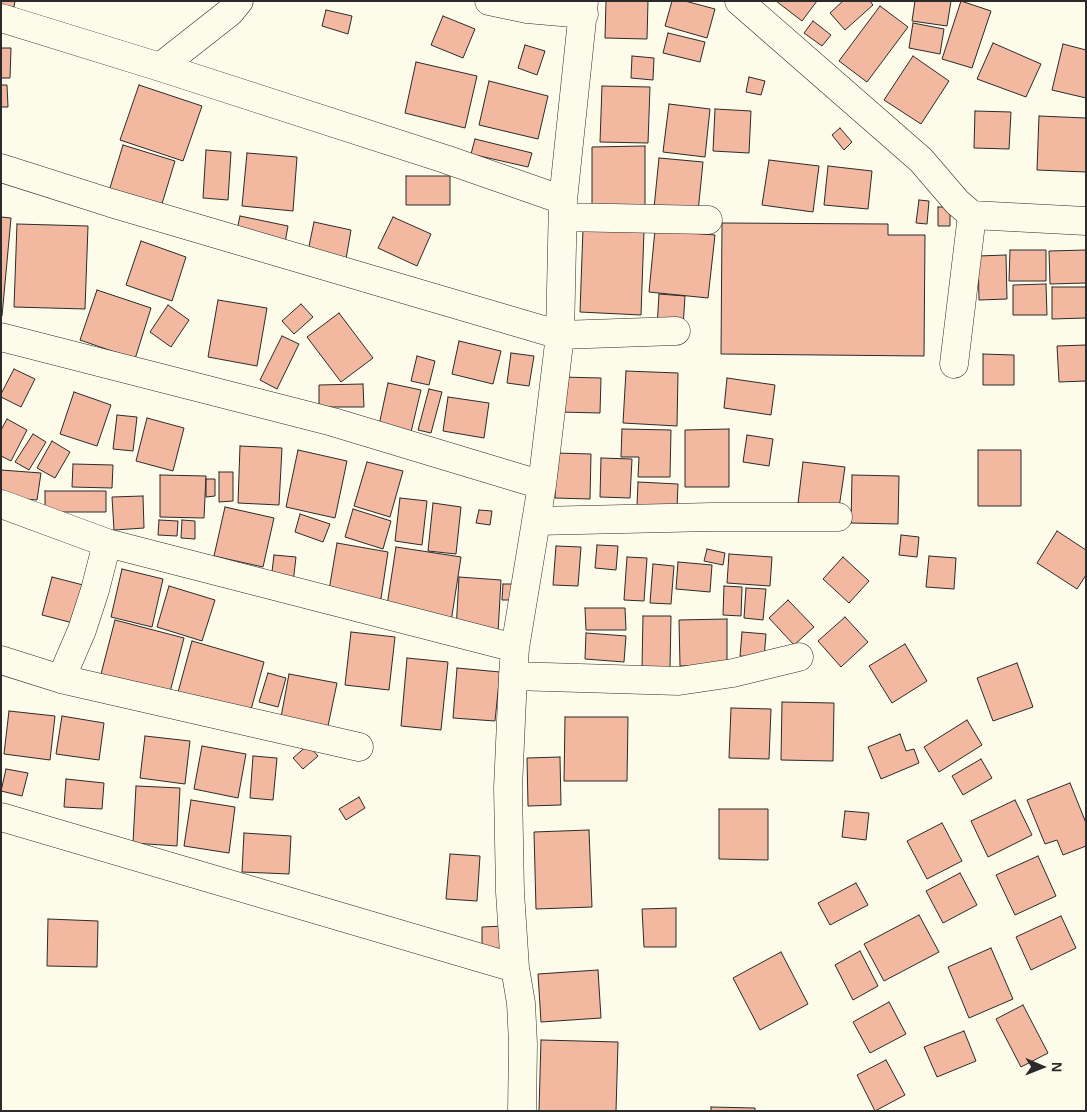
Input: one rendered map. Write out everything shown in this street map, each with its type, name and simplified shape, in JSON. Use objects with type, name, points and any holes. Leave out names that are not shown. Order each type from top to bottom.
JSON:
[{"type":"street","points":[[160,67],[230,12],[239,1]]},
{"type":"street","points":[[489,1],[527,9],[584,7],[563,209],[560,336],[542,485],[515,648],[513,676],[508,788],[510,892],[514,968],[520,1003],[523,1044],[522,1111]]},
{"type":"street","points":[[739,1],[920,160],[957,202],[972,215],[1086,221]]},
{"type":"street","points":[[1,18],[445,159],[563,209],[708,220]]},
{"type":"street","points":[[1,168],[111,203],[560,336],[676,332]]},
{"type":"street","points":[[954,364],[972,215]]},
{"type":"street","points":[[1,337],[333,422],[542,485]]},
{"type":"street","points":[[1,504],[107,543],[515,648]]},
{"type":"street","points":[[536,520],[838,517]]},
{"type":"street","points":[[61,679],[95,590],[107,543]]},
{"type":"street","points":[[513,676],[680,681],[733,673],[798,657]]},
{"type":"street","points":[[1,660],[61,679],[359,747]]},
{"type":"street","points":[[1,817],[514,968]]},
{"type":"building","points":[[1,1],[15,1],[14,7],[1,5]]},
{"type":"building","points":[[606,1],[648,1],[647,39],[605,38]]},
{"type":"building","points":[[672,1],[685,1],[715,9],[707,38],[665,26]]},
{"type":"building","points":[[776,1],[817,1],[802,21]]},
{"type":"building","points":[[843,1],[870,1],[873,5],[845,30],[830,13]]},
{"type":"building","points":[[915,1],[951,1],[947,26],[912,21]]},
{"type":"building","points":[[961,1],[991,11],[972,68],[942,59]]},
{"type":"building","points":[[880,6],[908,27],[867,82],[839,61]]},
{"type":"building","points":[[326,10],[352,16],[348,34],[322,26]]},
{"type":"building","points":[[443,16],[475,29],[463,58],[431,45]]},
{"type":"building","points":[[813,21],[831,35],[822,46],[804,33]]},
{"type":"building","points":[[913,23],[944,29],[940,54],[909,48]]},
{"type":"building","points":[[668,33],[705,42],[700,62],[663,53]]},
{"type":"building","points":[[993,43],[1041,64],[1026,97],[977,79]]},
{"type":"building","points":[[1063,44],[1086,50],[1086,98],[1052,90]]},
{"type":"building","points":[[525,45],[545,51],[537,75],[518,68]]},
{"type":"building","points":[[1,48],[11,48],[10,78],[1,78]]},
{"type":"building","points":[[632,56],[654,58],[653,80],[631,78]]},
{"type":"building","points":[[913,56],[949,81],[921,124],[884,100]]},
{"type":"building","points":[[416,62],[477,76],[465,128],[405,113]]},
{"type":"building","points":[[749,77],[765,81],[761,95],[746,92]]},
{"type":"building","points":[[489,81],[548,96],[538,139],[479,125]]},
{"type":"building","points":[[1,85],[7,85],[8,107],[1,107]]},
{"type":"building","points":[[139,85],[202,106],[183,161],[120,140]]},
{"type":"building","points":[[602,86],[650,87],[648,143],[600,142]]},
{"type":"building","points":[[669,104],[710,109],[705,157],[663,152]]},
{"type":"building","points":[[715,109],[751,111],[749,153],[713,151]]},
{"type":"building","points":[[975,111],[1011,112],[1009,149],[974,148]]},
{"type":"building","points":[[1039,116],[1086,118],[1086,172],[1037,170]]},
{"type":"building","points":[[840,128],[852,142],[844,150],[832,135]]},
{"type":"building","points":[[475,139],[532,153],[528,167],[471,154]]},
{"type":"building","points":[[123,145],[175,161],[161,207],[109,191]]},
{"type":"building","points":[[645,146],[645,206],[592,207],[592,147]]},
{"type":"building","points":[[206,150],[231,152],[228,200],[203,198]]},
{"type":"building","points":[[247,153],[297,157],[293,211],[242,206]]},
{"type":"building","points":[[659,158],[703,162],[698,212],[654,208]]},
{"type":"building","points":[[769,160],[819,166],[813,212],[762,205]]},
{"type":"building","points":[[828,166],[872,171],[868,209],[824,205]]},
{"type":"building","points":[[406,176],[450,176],[450,205],[406,205]]},
{"type":"building","points":[[919,200],[929,201],[927,224],[916,223]]},
{"type":"building","points":[[938,207],[950,207],[950,226],[938,226]]},
{"type":"building","points":[[240,216],[288,226],[285,243],[236,234]]},
{"type":"building","points":[[1,217],[11,218],[2,316],[1,316]]},
{"type":"building","points":[[393,217],[431,234],[417,266],[378,248]]},
{"type":"building","points":[[314,222],[351,230],[346,259],[308,251]]},
{"type":"building","points":[[722,223],[888,224],[888,235],[925,235],[924,356],[721,354]]},
{"type":"building","points":[[17,224],[88,226],[85,309],[14,307]]},
{"type":"building","points":[[583,229],[644,231],[641,315],[580,312]]},
{"type":"building","points":[[655,230],[715,235],[708,298],[649,292]]},
{"type":"building","points":[[141,241],[186,257],[172,301],[126,285]]},
{"type":"building","points":[[1010,250],[1046,250],[1046,281],[1009,281]]},
{"type":"building","points":[[1086,250],[1086,283],[1050,284],[1049,251]]},
{"type":"building","points":[[1006,255],[1007,299],[979,300],[978,256]]},
{"type":"building","points":[[1046,284],[1047,315],[1013,315],[1013,285]]},
{"type":"building","points":[[1052,287],[1086,287],[1086,318],[1052,319]]},
{"type":"building","points":[[97,290],[151,308],[135,359],[80,340]]},
{"type":"building","points":[[659,294],[685,296],[683,328],[657,327]]},
{"type":"building","points":[[218,300],[267,308],[257,366],[208,357]]},
{"type":"building","points":[[301,304],[313,317],[294,334],[282,321]]},
{"type":"building","points":[[168,305],[189,320],[171,347],[150,332]]},
{"type":"building","points":[[339,313],[373,358],[341,382],[307,337]]},
{"type":"building","points":[[282,336],[299,344],[277,389],[260,380]]},
{"type":"building","points":[[459,341],[501,351],[493,384],[452,374]]},
{"type":"building","points":[[1086,345],[1086,381],[1059,382],[1057,346]]},
{"type":"building","points":[[511,353],[534,356],[529,386],[507,383]]},
{"type":"building","points":[[983,354],[1014,355],[1014,385],[983,385]]},
{"type":"building","points":[[417,356],[435,361],[429,385],[411,381]]},
{"type":"building","points":[[14,369],[35,379],[21,407],[1,397]]},
{"type":"building","points":[[626,371],[678,373],[677,426],[623,423]]},
{"type":"building","points":[[561,377],[601,378],[600,413],[560,412]]},
{"type":"building","points":[[727,378],[775,385],[771,415],[724,408]]},
{"type":"building","points":[[388,383],[421,390],[411,432],[379,425]]},
{"type":"building","points":[[363,384],[364,407],[319,407],[319,385]]},
{"type":"building","points":[[429,389],[442,392],[431,433],[418,430]]},
{"type":"building","points":[[74,392],[111,405],[97,446],[60,434]]},
{"type":"building","points":[[448,397],[489,403],[484,438],[443,431]]},
{"type":"building","points":[[117,415],[137,417],[133,451],[113,449]]},
{"type":"building","points":[[147,418],[184,428],[173,471],[136,461]]},
{"type":"building","points":[[7,419],[27,430],[11,461],[1,456],[1,430]]},
{"type":"building","points":[[622,429],[671,430],[670,477],[638,477],[639,457],[621,457]]},
{"type":"building","points":[[729,429],[729,487],[685,487],[685,430]]},
{"type":"building","points":[[33,434],[46,442],[29,470],[15,462]]},
{"type":"building","points":[[747,435],[773,439],[769,466],[743,462]]},
{"type":"building","points":[[52,441],[70,452],[55,478],[37,468]]},
{"type":"building","points":[[240,446],[282,448],[279,505],[238,503]]},
{"type":"building","points":[[298,450],[347,461],[335,518],[286,507]]},
{"type":"building","points":[[978,450],[1021,450],[1021,506],[978,506]]},
{"type":"building","points":[[556,453],[591,454],[590,499],[555,498]]},
{"type":"building","points":[[601,458],[632,459],[630,498],[600,497]]},
{"type":"building","points":[[367,462],[403,471],[390,517],[354,506]]},
{"type":"building","points":[[803,462],[845,467],[839,508],[798,503]]},
{"type":"building","points":[[73,464],[113,465],[112,488],[72,487]]},
{"type":"building","points":[[1,470],[41,473],[37,500],[1,497]]},
{"type":"building","points":[[219,472],[233,472],[233,501],[219,502]]},
{"type":"building","points":[[160,475],[206,476],[204,518],[160,517]]},
{"type":"building","points":[[852,475],[899,476],[898,524],[851,523]]},
{"type":"building","points":[[206,479],[215,479],[215,496],[206,497]]},
{"type":"building","points":[[638,482],[678,484],[677,508],[637,506]]},
{"type":"building","points":[[45,491],[106,491],[106,512],[45,512]]},
{"type":"building","points":[[143,496],[144,528],[114,530],[112,497]]},
{"type":"building","points":[[400,498],[427,501],[422,545],[395,541]]},
{"type":"building","points":[[433,503],[461,507],[456,554],[428,551]]},
{"type":"building","points":[[225,507],[274,518],[263,567],[214,556]]},
{"type":"building","points":[[353,509],[391,521],[383,549],[345,537]]},
{"type":"building","points":[[479,510],[492,511],[490,525],[476,523]]},
{"type":"building","points":[[300,514],[330,524],[323,542],[295,532]]},
{"type":"building","points":[[159,520],[178,521],[177,536],[158,535]]},
{"type":"building","points":[[182,520],[195,521],[195,539],[181,538]]},
{"type":"building","points":[[1057,531],[1086,550],[1086,575],[1077,589],[1037,563]]},
{"type":"building","points":[[901,535],[919,537],[917,557],[899,555]]},
{"type":"building","points":[[337,543],[388,552],[380,605],[328,596]]},
{"type":"building","points":[[597,545],[618,546],[616,570],[595,568]]},
{"type":"building","points":[[556,546],[581,547],[578,586],[553,585]]},
{"type":"building","points":[[396,547],[461,557],[451,622],[386,612]]},
{"type":"building","points":[[707,549],[725,553],[723,565],[704,561]]},
{"type":"building","points":[[729,554],[772,557],[770,586],[727,583]]},
{"type":"building","points":[[274,555],[296,557],[293,583],[271,580]]},
{"type":"building","points":[[929,556],[956,558],[954,589],[926,587]]},
{"type":"building","points":[[627,557],[647,558],[644,601],[624,600]]},
{"type":"building","points":[[843,557],[869,581],[849,603],[823,579]]},
{"type":"building","points":[[678,562],[712,565],[710,592],[676,589]]},
{"type":"building","points":[[653,564],[674,566],[671,604],[650,603]]},
{"type":"building","points":[[122,569],[163,579],[152,627],[111,617]]},
{"type":"building","points":[[52,577],[87,586],[77,624],[42,615]]},
{"type":"building","points":[[459,577],[501,580],[498,633],[456,630]]},
{"type":"building","points":[[503,584],[517,584],[517,600],[502,600]]},
{"type":"building","points":[[169,586],[215,600],[202,641],[157,627]]},
{"type":"building","points":[[724,586],[742,587],[741,616],[723,615]]},
{"type":"building","points":[[746,588],[766,589],[763,620],[744,618]]},
{"type":"building","points":[[788,600],[814,627],[794,645],[769,618]]},
{"type":"building","points":[[585,608],[625,608],[626,630],[586,630]]},
{"type":"building","points":[[643,616],[671,616],[670,668],[642,668]]},
{"type":"building","points":[[845,617],[868,642],[841,667],[818,641]]},
{"type":"building","points":[[727,619],[727,665],[680,666],[679,620]]},
{"type":"building","points":[[115,620],[184,638],[170,692],[101,674]]},
{"type":"building","points":[[351,632],[395,637],[389,690],[345,685]]},
{"type":"building","points":[[742,632],[766,634],[764,658],[740,656]]},
{"type":"building","points":[[586,633],[626,636],[624,662],[585,659]]},
{"type":"building","points":[[192,641],[264,662],[249,717],[177,696]]},
{"type":"building","points":[[905,644],[927,681],[892,703],[869,666]]},
{"type":"building","points":[[407,658],[448,662],[441,730],[401,726]]},
{"type":"building","points":[[1017,663],[1033,707],[993,721],[977,678]]},
{"type":"building","points":[[457,668],[500,672],[495,721],[453,718]]},
{"type":"building","points":[[268,673],[286,678],[278,707],[259,702]]},
{"type":"building","points":[[289,674],[337,683],[328,726],[281,717]]},
{"type":"building","points":[[782,702],[834,703],[833,761],[781,760]]},
{"type":"building","points":[[731,708],[771,709],[769,759],[729,758]]},
{"type":"building","points":[[9,711],[55,716],[50,760],[4,754]]},
{"type":"building","points":[[62,716],[104,723],[99,760],[56,754]]},
{"type":"building","points":[[565,717],[628,717],[627,781],[564,781]]},
{"type":"building","points":[[967,720],[982,745],[939,772],[924,747]]},
{"type":"building","points":[[900,734],[906,751],[914,749],[919,763],[881,779],[868,747]]},
{"type":"building","points":[[145,736],[190,741],[185,784],[140,778]]},
{"type":"building","points":[[308,745],[318,756],[303,769],[293,758]]},
{"type":"building","points":[[202,746],[246,754],[238,798],[194,789]]},
{"type":"building","points":[[253,756],[277,758],[273,800],[250,798]]},
{"type":"building","points":[[560,757],[561,805],[528,806],[527,758]]},
{"type":"building","points":[[981,759],[992,778],[963,795],[952,776]]},
{"type":"building","points":[[6,769],[28,773],[22,796],[1,791]]},
{"type":"building","points":[[66,779],[104,783],[102,809],[64,807]]},
{"type":"building","points":[[1070,783],[1086,823],[1086,846],[1063,855],[1057,840],[1045,844],[1027,800]]},
{"type":"building","points":[[136,786],[180,788],[177,846],[133,843]]},
{"type":"building","points":[[359,797],[365,808],[346,820],[339,809]]},
{"type":"building","points":[[191,800],[235,807],[229,853],[184,846]]},
{"type":"building","points":[[1015,800],[1032,835],[988,857],[971,821]]},
{"type":"building","points":[[719,809],[768,809],[768,860],[719,859]]},
{"type":"building","points":[[845,811],[869,813],[866,840],[842,837]]},
{"type":"building","points":[[942,823],[962,861],[927,879],[907,841]]},
{"type":"building","points":[[589,830],[592,907],[536,909],[534,832]]},
{"type":"building","points":[[244,833],[291,836],[289,874],[242,872]]},
{"type":"building","points":[[450,854],[480,856],[477,901],[446,899]]},
{"type":"building","points":[[1038,856],[1056,896],[1015,915],[996,875]]},
{"type":"building","points":[[960,873],[977,905],[943,923],[926,891]]},
{"type":"building","points":[[856,883],[868,905],[830,925],[818,903]]},
{"type":"building","points":[[676,908],[676,947],[644,947],[642,909]]},
{"type":"building","points":[[919,915],[939,952],[884,981],[864,944]]},
{"type":"building","points":[[1061,916],[1076,948],[1031,970],[1016,937]]},
{"type":"building","points":[[48,919],[98,921],[97,967],[47,966]]},
{"type":"building","points":[[505,926],[505,948],[482,949],[482,927]]},
{"type":"building","points":[[991,948],[1013,999],[969,1018],[948,967]]},
{"type":"building","points":[[860,951],[878,986],[853,1000],[835,965]]},
{"type":"building","points":[[781,952],[808,1004],[760,1030],[733,978]]},
{"type":"building","points":[[598,970],[601,1018],[541,1022],[538,974]]},
{"type":"building","points":[[889,1002],[906,1034],[870,1053],[853,1022]]},
{"type":"building","points":[[1023,1005],[1048,1053],[1021,1067],[996,1019]]},
{"type":"building","points":[[964,1031],[976,1061],[937,1077],[924,1047]]},
{"type":"building","points":[[541,1040],[618,1042],[616,1111],[539,1111]]},
{"type":"building","points":[[886,1060],[905,1095],[875,1111],[857,1075]]},
{"type":"building","points":[[711,1107],[755,1108],[755,1111],[711,1111]]}]
